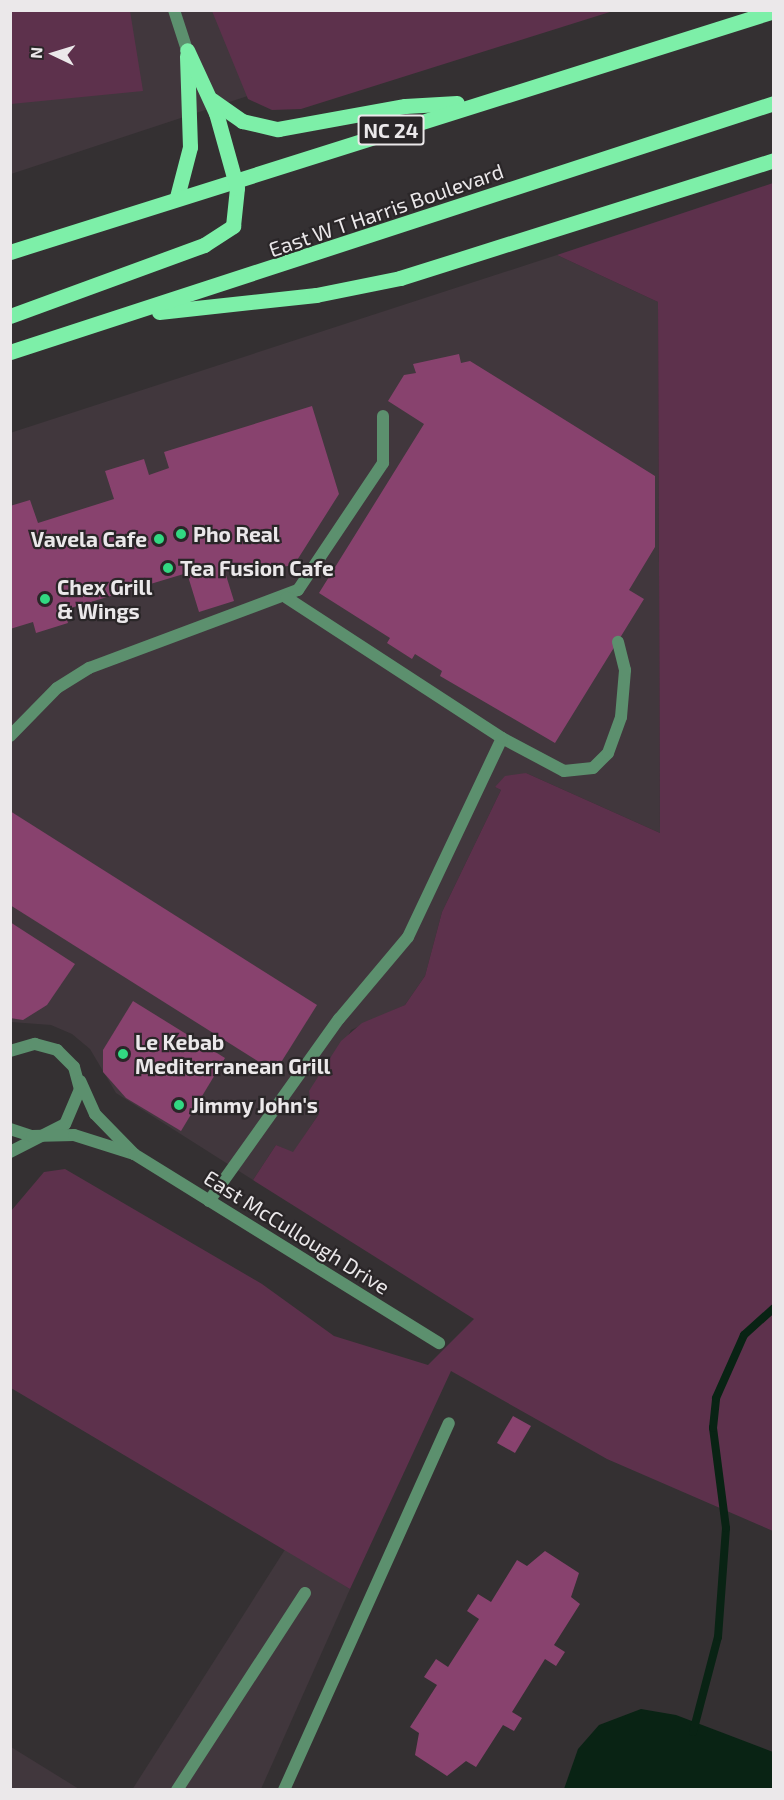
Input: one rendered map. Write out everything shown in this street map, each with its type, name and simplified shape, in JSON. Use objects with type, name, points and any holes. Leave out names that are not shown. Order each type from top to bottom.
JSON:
[{"type":"main road","name":"NC 24","points":[[10,252],[234,178],[774,11]]},
{"type":"main road","points":[[10,316],[217,239],[237,220],[234,178],[210,97],[187,51]]},
{"type":"main road","points":[[177,197],[190,147],[187,51]]},
{"type":"main road","points":[[210,97],[232,116],[278,129],[405,106],[481,102]]},
{"type":"main road","name":"East W T Harris Boulevard","points":[[10,352],[138,313],[774,103]]},
{"type":"main road","points":[[138,313],[288,299],[400,278],[774,160]]},
{"type":"street","points":[[174,10],[187,51]]},
{"type":"street","points":[[10,736],[57,688],[89,668],[287,598],[308,579],[382,462],[383,416]]},
{"type":"street","points":[[287,598],[502,738],[564,771],[593,768],[608,753],[621,717],[626,670],[618,642]]},
{"type":"street","points":[[209,1201],[339,1019],[408,937],[502,738]]},
{"type":"street","name":"East McCullough Drive","points":[[10,1049],[27,1045],[64,1055],[80,1081],[95,1114],[134,1154],[439,1343]]},
{"type":"street","points":[[10,1152],[46,1135],[75,1112],[80,1081]]},
{"type":"street","name":"East McCullough Drive","points":[[10,1129],[46,1135],[74,1135],[134,1154]]},
{"type":"street","points":[[284,1790],[449,1423]]},
{"type":"street","points":[[177,1790],[305,1593]]},
{"type":"shaded area","points":[[212,10],[613,11],[301,109],[272,110],[248,99]]},
{"type":"shaded area","points":[[10,11],[505,11],[11,174]]},
{"type":"shaded area","points":[[10,11],[130,11],[143,91],[11,104]]},
{"type":"shaded area","points":[[773,183],[773,1531],[607,1459],[451,1371],[350,1589],[11,1388],[11,1211],[44,1172],[65,1169],[262,1284],[334,1336],[428,1365],[474,1319],[253,1180],[276,1145],[293,1152],[319,1114],[311,1107],[309,1091],[341,1041],[362,1023],[405,1005],[425,976],[442,912],[501,790],[495,787],[505,776],[526,773],[660,833],[658,302],[557,255]]},
{"type":"shaded area","points":[[557,255],[658,302],[660,833],[526,773],[495,787],[501,790],[442,912],[425,976],[405,1005],[351,1030],[311,1107],[319,1114],[293,1153],[276,1145],[253,1180],[116,1093],[90,1049],[72,1034],[51,1025],[11,1022],[10,433]]},
{"type":"shaded area","points":[[286,1548],[350,1589],[261,1789],[132,1790]]},
{"type":"shaded area","points":[[641,1709],[676,1715],[773,1752],[773,1789],[564,1789],[578,1749],[599,1725]]},
{"type":"shaded area","points":[[11,1747],[79,1789],[11,1789]]},
{"type":"building","points":[[459,354],[461,363],[470,361],[655,476],[655,547],[629,590],[644,599],[555,743],[440,676],[442,671],[415,654],[412,659],[387,643],[390,638],[319,593],[424,424],[388,401],[404,375],[416,373],[413,364]]},
{"type":"building","points":[[312,406],[339,494],[294,565],[275,568],[258,562],[225,572],[234,601],[199,612],[187,573],[64,610],[68,623],[36,633],[33,622],[10,629],[10,506],[30,500],[38,523],[114,499],[105,471],[144,459],[149,475],[169,468],[164,452]]},
{"type":"building","points":[[10,811],[317,1005],[275,1072],[10,905]]},
{"type":"building","points":[[10,922],[75,964],[47,1005],[23,1020],[10,1018]]},
{"type":"building","points":[[133,1001],[225,1058],[181,1131],[126,1098],[103,1072],[103,1050]]},
{"type":"building","points":[[513,1416],[531,1426],[515,1453],[497,1443]]},
{"type":"building","points":[[545,1551],[579,1573],[571,1597],[580,1604],[554,1645],[565,1652],[556,1666],[545,1659],[512,1712],[522,1718],[514,1731],[503,1725],[476,1767],[466,1761],[447,1776],[415,1755],[419,1733],[410,1727],[437,1685],[424,1677],[436,1659],[448,1667],[479,1619],[467,1611],[478,1594],[491,1602],[517,1560],[527,1566]]},
{"type":"waterway","points":[[693,1732],[718,1637],[726,1528],[713,1428],[716,1398],[744,1335],[774,1308]]},
{"type":"place","name":"Pho Real","points":[[181,534]]},
{"type":"place","name":"Vavela Cafe","points":[[159,539]]},
{"type":"place","name":"Tea Fusion Cafe","points":[[168,568]]},
{"type":"place","name":"Chex Grill & Wings","points":[[45,599]]},
{"type":"place","name":"Le Kebab Mediterranean Grill","points":[[123,1054]]},
{"type":"place","name":"Jimmy John's","points":[[179,1105]]}]
